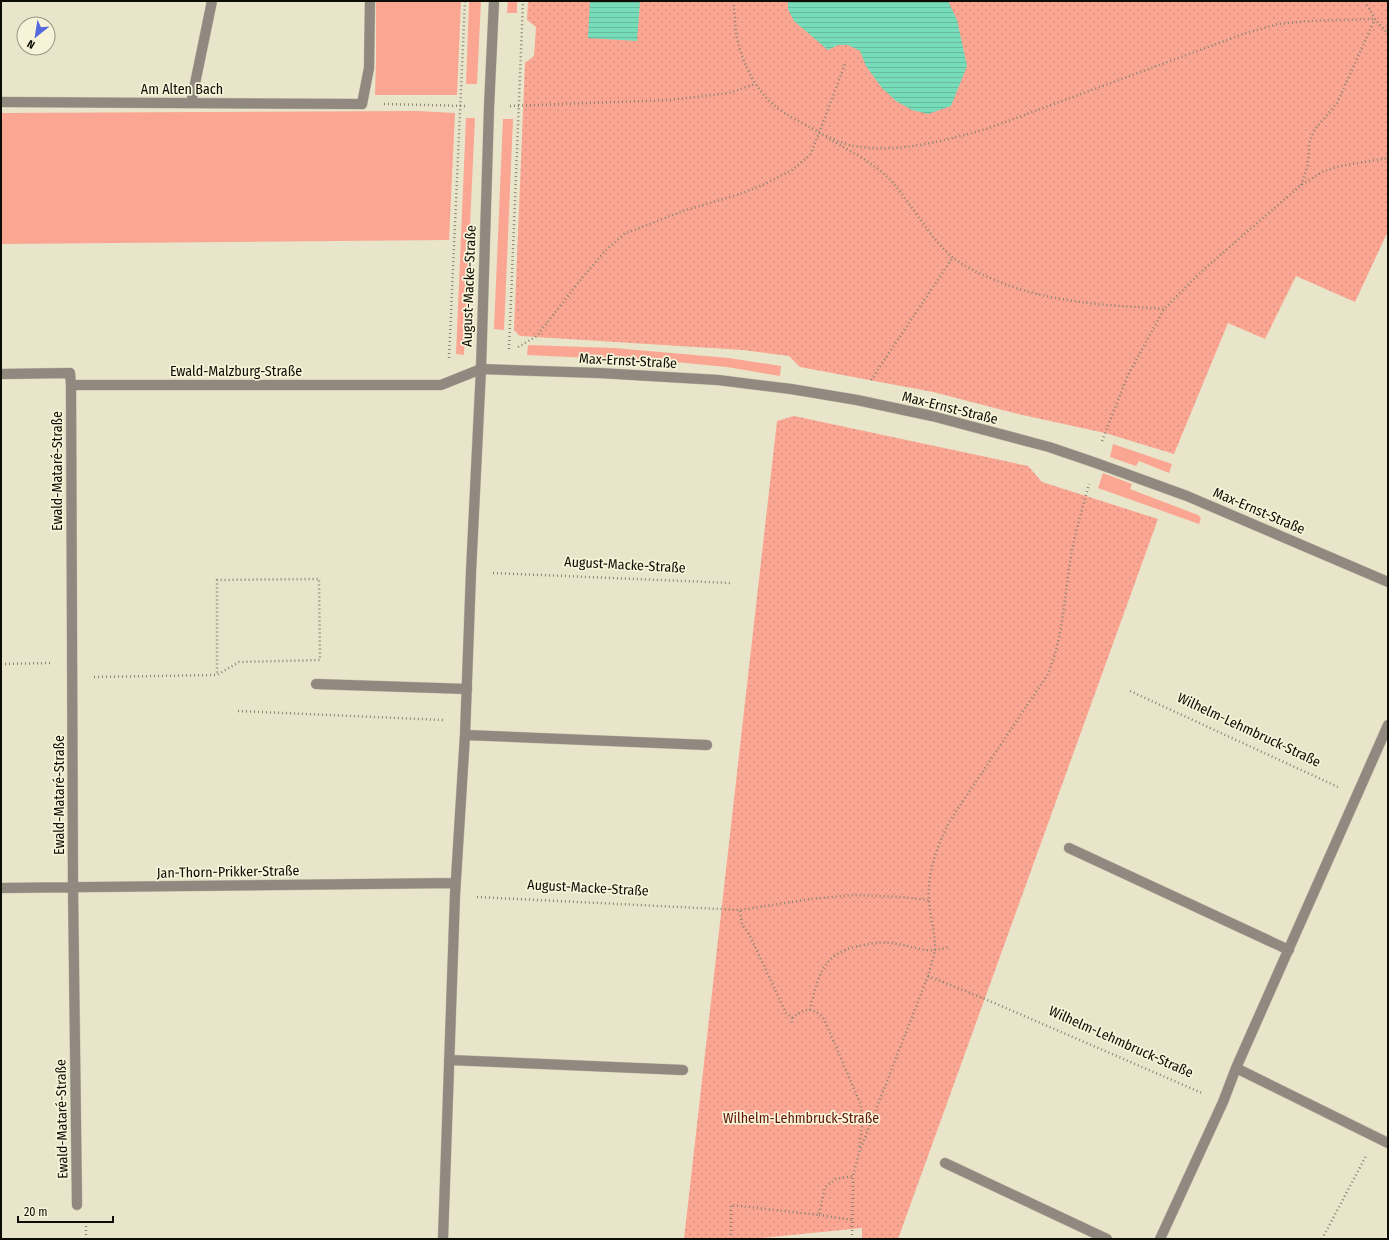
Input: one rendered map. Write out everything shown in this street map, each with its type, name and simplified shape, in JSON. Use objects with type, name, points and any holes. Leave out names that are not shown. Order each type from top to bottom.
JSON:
[{"type":"street","points":[[191,103],[212,1]]},
{"type":"street","points":[[362,104],[369,68],[370,1]]},
{"type":"street","name":"August-Macke-Straße","points":[[443,1239],[455,884],[466,721],[471,572],[481,370],[489,108],[494,1]]},
{"type":"street","name":"Am Alten Bach","points":[[1,102],[362,104]]},
{"type":"street","name":"Ewald-Malzburg-Straße","points":[[71,385],[441,385],[481,370]]},
{"type":"street","name":"Max-Ernst-Straße","points":[[481,370],[599,373],[718,380],[791,389],[857,400],[932,416],[1049,447],[1187,496],[1388,582]]},
{"type":"street","points":[[1,374],[70,373],[71,385]]},
{"type":"street","name":"Ewald-Mataré-Straße","points":[[71,385],[73,887],[77,1205]]},
{"type":"street","points":[[316,684],[467,689]]},
{"type":"street","points":[[1160,1239],[1223,1102],[1236,1068],[1388,725]]},
{"type":"street","points":[[465,735],[707,745]]},
{"type":"street","points":[[1069,848],[1289,950]]},
{"type":"street","name":"Jan-Thorn-Prikker-Straße","points":[[1,888],[455,884]]},
{"type":"street","points":[[450,1060],[683,1070]]},
{"type":"street","points":[[1236,1068],[1388,1143]]},
{"type":"street","points":[[945,1163],[1107,1239]]},
{"type":"path","points":[[448,382],[465,1]]},
{"type":"path","points":[[523,1],[509,353],[537,336],[581,279],[605,251],[624,234],[683,211],[740,194],[765,184],[792,170],[810,155],[845,64]]},
{"type":"path","points":[[733,1],[738,39],[746,65],[755,84],[766,97],[779,110],[878,169],[889,179],[940,245],[952,257],[981,275],[1026,292],[1081,303],[1164,310]]},
{"type":"path","points":[[1365,1],[1376,19],[1388,34]]},
{"type":"path","points":[[819,133],[852,146],[866,148],[921,145],[989,128],[1246,33],[1278,24],[1376,19]]},
{"type":"path","points":[[1301,186],[1307,168],[1309,153],[1308,143],[1315,130],[1337,103],[1376,19]]},
{"type":"path","points":[[362,104],[460,105],[489,108],[519,105],[669,100],[729,93],[755,84]]},
{"type":"path","points":[[852,1239],[853,1176],[859,1153],[928,976],[935,950],[929,900],[929,885],[940,838],[1007,733],[1048,674],[1062,627],[1074,540],[1105,433],[1128,375],[1164,310],[1203,270],[1301,186],[1322,172],[1340,166],[1388,158]]},
{"type":"path","points":[[857,400],[952,257]]},
{"type":"path","name":"August-Macke-Straße","points":[[471,572],[731,583]]},
{"type":"path","points":[[72,677],[217,676],[239,662],[320,660],[319,578],[217,580],[217,676]]},
{"type":"path","points":[[1,664],[72,663]]},
{"type":"path","name":"Wilhelm-Lehmbruck-Straße","points":[[1130,691],[1357,795]]},
{"type":"path","points":[[238,711],[466,721]]},
{"type":"path","name":"August-Macke-Straße","points":[[455,895],[720,910],[740,910],[811,899],[853,895],[902,897],[929,900]]},
{"type":"path","points":[[740,910],[742,924],[755,946],[786,1013],[792,1018]]},
{"type":"path","points":[[810,1010],[822,968],[833,956],[846,949],[872,944],[891,943],[925,950],[935,950],[949,947]]},
{"type":"path","name":"Wilhelm-Lehmbruck-Straße","points":[[928,976],[985,999],[1223,1102]]},
{"type":"path","points":[[792,1018],[800,1012],[810,1010],[815,1011],[824,1019],[861,1105],[862,1127],[859,1153]]},
{"type":"path","points":[[792,1018],[792,1025]]},
{"type":"path","points":[[1322,1239],[1377,1137]]},
{"type":"path","points":[[819,1215],[825,1187],[836,1179],[853,1176]]},
{"type":"path","points":[[730,1239],[731,1205],[852,1220]]},
{"type":"green space","points":[[376,1],[461,1],[457,95],[375,95]]},
{"type":"green space","points":[[469,1],[481,1],[477,84],[466,84]]},
{"type":"green space","points":[[508,1],[517,1],[517,13],[507,13]]},
{"type":"green space","points":[[528,1],[1388,1],[1388,231],[1355,302],[1296,276],[1265,339],[1228,323],[1174,454],[1105,433],[1018,414],[933,392],[800,367],[789,356],[743,350],[520,336],[514,330],[525,63],[534,56],[536,27],[527,20]]},
{"type":"green space","points":[[417,111],[455,113],[449,240],[1,244],[1,113]]},
{"type":"green space","points":[[466,118],[475,118],[464,355],[456,354]]},
{"type":"green space","points":[[503,119],[513,119],[504,330],[494,329]]},
{"type":"green space","points":[[528,345],[614,348],[729,358],[781,366],[780,376],[727,367],[675,362],[527,355]]},
{"type":"green space","points":[[794,416],[1028,466],[1042,482],[1158,519],[898,1239],[862,1239],[862,1228],[753,1239],[684,1239],[777,421]]},
{"type":"green space","points":[[1113,444],[1172,464],[1169,473],[1139,461],[1136,466],[1110,457]]},
{"type":"green space","points":[[1103,473],[1132,484],[1130,489],[1198,515],[1201,518],[1199,524],[1098,488]]},
{"type":"shaded area","points":[[590,1],[640,1],[637,41],[588,38]]},
{"type":"shaded area","points":[[788,1],[948,1],[957,20],[967,66],[951,106],[928,114],[912,110],[896,101],[882,88],[866,66],[860,51],[848,45],[838,45],[828,50],[794,21],[788,9]]}]
